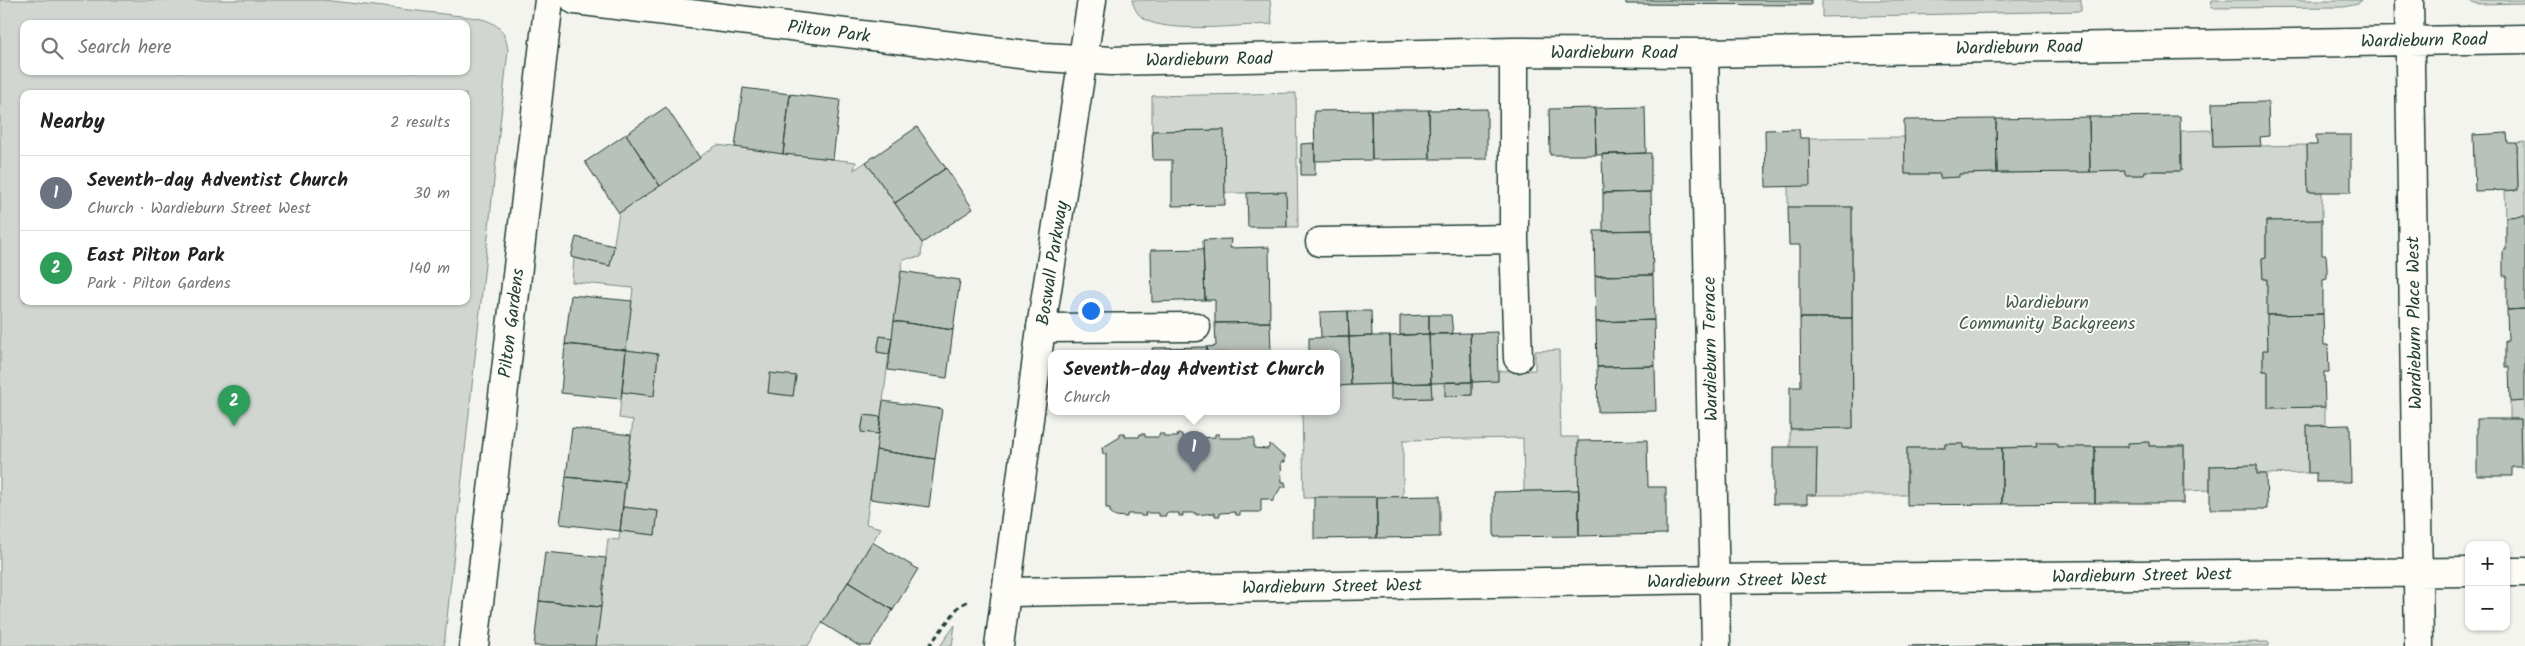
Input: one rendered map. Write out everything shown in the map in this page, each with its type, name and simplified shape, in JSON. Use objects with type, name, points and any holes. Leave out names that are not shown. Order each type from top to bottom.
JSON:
[{"type":"street","name":"Pilton Gardens","points":[[474,646],[549,0]]},
{"type":"street","name":"Pilton Park","points":[[575,0],[1044,57],[1084,59]]},
{"type":"street","name":"Boswall Parkway","points":[[999,646],[1041,328],[1092,0]]},
{"type":"street","name":"Wardieburn Place West","points":[[2409,0],[2419,646]]},
{"type":"street","name":"Wardieburn Road","points":[[1084,59],[1111,61],[1514,52],[1704,52],[2525,39]]},
{"type":"street","points":[[1514,52],[1514,240],[1518,358]]},
{"type":"street","name":"Wardieburn Terrace","points":[[1704,52],[1716,646]]},
{"type":"street","points":[[1320,242],[1514,240]]},
{"type":"street","points":[[1041,328],[1196,327]]},
{"type":"street","name":"Wardieburn Street West","points":[[1006,592],[1715,580],[2465,572]]},
{"type":"street","points":[[2510,572],[2525,572]]},
{"type":"path","points":[[929,646],[960,605],[973,599],[1006,592]]},
{"type":"green space","points":[[0,0],[323,0],[478,18],[491,22],[502,32],[508,50],[444,646],[0,646]]},
{"type":"green space","points":[[1132,0],[1270,0],[1272,24],[1206,28],[1155,24],[1139,15]]},
{"type":"green space","points":[[1822,0],[2081,0],[2081,11],[1822,17]]},
{"type":"green space","points":[[2212,0],[2361,0],[2358,4],[2344,7],[2211,8]]},
{"type":"green space","points":[[2466,0],[2525,0],[2525,3],[2478,4]]},
{"type":"green space","points":[[1296,93],[1298,227],[1287,227],[1286,193],[1225,193],[1224,130],[1152,131],[1152,96]]},
{"type":"green space","name":"Wardieburn Community Backgreens","points":[[2212,130],[2213,147],[2307,145],[2308,192],[2322,192],[2322,220],[2266,221],[2266,258],[2262,259],[2263,279],[2267,279],[2268,350],[2263,351],[2263,371],[2268,371],[2268,408],[2325,407],[2325,425],[2307,426],[2308,473],[2257,474],[2257,465],[2210,466],[2210,490],[2185,491],[2184,446],[2149,446],[2148,442],[2129,443],[2128,447],[2057,447],[2056,443],[2037,443],[2037,447],[1963,448],[1963,444],[1945,444],[1945,448],[1907,448],[1907,495],[1816,495],[1817,448],[1790,447],[1790,429],[1853,428],[1852,207],[1788,207],[1788,186],[1809,138],[1905,137],[1905,174],[1940,174],[1940,178],[1958,177],[1959,174],[2125,171],[2125,175],[2144,175],[2145,171],[2181,171],[2181,131]]},
{"type":"green space","points":[[2525,142],[2525,216],[2506,217],[2505,191],[2518,190],[2517,143]]},
{"type":"green space","points":[[717,145],[856,162],[854,170],[866,162],[922,243],[921,257],[903,259],[892,338],[880,336],[877,352],[889,354],[881,417],[864,415],[861,431],[879,434],[866,524],[881,528],[808,646],[596,646],[608,539],[619,540],[620,531],[655,535],[658,511],[623,507],[633,420],[619,418],[622,392],[654,396],[658,354],[626,350],[633,288],[572,282],[574,258],[610,266],[619,213]],"holes":[[[770,374],[796,376],[793,396],[768,393]]]},
{"type":"green space","points":[[1559,350],[1561,437],[1578,437],[1579,490],[1524,491],[1523,438],[1403,440],[1403,497],[1304,498],[1302,415],[1340,415],[1340,386],[1391,384],[1391,399],[1431,398],[1431,383],[1445,382],[1446,396],[1472,395],[1472,382],[1498,381],[1498,371],[1535,370],[1535,351]]},
{"type":"green space","points":[[2525,401],[2525,467],[2521,467],[2520,419],[2510,419],[2510,402]]},
{"type":"green space","points":[[955,625],[952,646],[940,646]]},
{"type":"green space","points":[[2269,642],[2269,646],[2189,646],[2189,643]]},
{"type":"building","points":[[1626,0],[1811,0],[1811,5],[1626,4]]},
{"type":"building","points":[[743,88],[790,94],[783,154],[735,147]]},
{"type":"building","points":[[790,94],[840,100],[833,159],[783,154]]},
{"type":"building","points":[[2268,102],[2269,136],[2260,137],[2261,146],[2213,147],[2212,103]]},
{"type":"building","points":[[666,107],[700,158],[660,186],[626,134]]},
{"type":"building","points":[[1645,107],[1646,153],[1596,155],[1595,108]]},
{"type":"building","points":[[1595,108],[1596,155],[1550,155],[1549,109]]},
{"type":"building","points":[[1487,109],[1487,159],[1430,159],[1429,110]]},
{"type":"building","points":[[1371,110],[1429,110],[1430,159],[1372,160]]},
{"type":"building","points":[[1371,110],[1372,160],[1315,161],[1314,111]]},
{"type":"building","points":[[2180,116],[2181,171],[2145,171],[2144,175],[2125,175],[2125,171],[2090,172],[2089,117]]},
{"type":"building","points":[[2089,117],[2090,172],[1997,173],[1996,119]]},
{"type":"building","points":[[1996,119],[1997,173],[1959,174],[1959,177],[1940,178],[1940,174],[1905,174],[1904,120]]},
{"type":"building","points":[[917,127],[946,168],[895,203],[866,162]]},
{"type":"building","points":[[1799,129],[1800,138],[1809,138],[1810,186],[1766,187],[1765,130]]},
{"type":"building","points":[[1224,130],[1225,205],[1172,206],[1172,160],[1153,160],[1152,131]]},
{"type":"building","points":[[2507,133],[2508,143],[2517,143],[2518,190],[2475,191],[2473,135]]},
{"type":"building","points":[[626,134],[660,186],[619,213],[585,162]]},
{"type":"building","points":[[2316,135],[2351,135],[2351,192],[2308,192],[2307,145],[2317,145]]},
{"type":"building","points":[[1315,143],[1315,175],[1301,175],[1301,144]]},
{"type":"building","points":[[1651,153],[1651,192],[1603,193],[1602,154]]},
{"type":"building","points":[[946,168],[973,209],[922,243],[895,203]]},
{"type":"building","points":[[1286,192],[1287,227],[1248,227],[1247,193]]},
{"type":"building","points":[[1651,192],[1652,230],[1603,231],[1603,193]]},
{"type":"building","points":[[1788,207],[1852,207],[1852,318],[1800,318],[1800,245],[1789,245]]},
{"type":"building","points":[[2525,216],[2525,309],[2507,310],[2507,276],[2503,276],[2503,250],[2506,250],[2506,217]]},
{"type":"building","points":[[2322,220],[2322,255],[2326,255],[2327,267],[2327,279],[2323,280],[2323,314],[2267,315],[2267,279],[2263,279],[2262,259],[2266,258],[2266,221]]},
{"type":"building","points":[[1652,230],[1653,275],[1595,276],[1594,231]]},
{"type":"building","points":[[576,237],[614,246],[610,266],[571,257]]},
{"type":"building","points":[[1231,239],[1230,248],[1269,247],[1270,322],[1215,323],[1215,300],[1205,300],[1203,240]]},
{"type":"building","points":[[1203,249],[1205,300],[1152,302],[1151,250]]},
{"type":"building","points":[[901,271],[960,280],[953,330],[894,321]]},
{"type":"building","points":[[1653,275],[1654,320],[1596,322],[1595,276]]},
{"type":"building","points":[[571,295],[632,301],[626,350],[565,344]]},
{"type":"building","points":[[2525,309],[2525,401],[2510,402],[2509,367],[2505,367],[2505,341],[2508,341],[2507,310]]},
{"type":"building","points":[[1348,311],[1349,337],[1321,337],[1320,312]]},
{"type":"building","points":[[1348,311],[1371,311],[1372,336],[1349,337]]},
{"type":"building","points":[[2323,314],[2324,345],[2328,345],[2329,372],[2324,372],[2325,407],[2268,408],[2268,371],[2263,371],[2263,350],[2268,350],[2267,315]]},
{"type":"building","points":[[1429,315],[1451,315],[1453,334],[1429,334]]},
{"type":"building","points":[[1429,315],[1429,334],[1400,335],[1400,316]]},
{"type":"building","points":[[1800,318],[1852,318],[1853,428],[1790,429],[1790,387],[1801,387]]},
{"type":"building","points":[[1654,320],[1655,366],[1597,367],[1596,322]]},
{"type":"building","points":[[894,321],[953,330],[947,378],[888,370]]},
{"type":"building","points":[[1270,322],[1271,350],[1207,350],[1207,347],[1216,346],[1215,323]]},
{"type":"building","points":[[1497,332],[1498,381],[1472,382],[1470,333]]},
{"type":"building","points":[[1470,333],[1472,382],[1431,383],[1429,334]]},
{"type":"building","points":[[1429,334],[1431,383],[1391,384],[1390,336]]},
{"type":"building","points":[[880,336],[892,338],[889,354],[877,352]]},
{"type":"building","points":[[1390,336],[1391,384],[1351,385],[1349,337]]},
{"type":"building","points":[[1349,337],[1351,385],[1340,386],[1340,350],[1309,350],[1309,338]]},
{"type":"building","points":[[565,344],[626,350],[621,399],[561,393]]},
{"type":"building","points":[[1207,347],[1207,350],[1152,350],[1152,348]]},
{"type":"building","points":[[626,350],[658,354],[654,396],[622,392]]},
{"type":"building","points":[[1655,366],[1656,411],[1598,412],[1597,367]]},
{"type":"building","points":[[770,373],[796,376],[793,396],[768,393]]},
{"type":"building","points":[[1445,382],[1472,382],[1472,395],[1445,396]]},
{"type":"building","points":[[1431,383],[1432,398],[1391,399],[1391,384]]},
{"type":"building","points":[[883,401],[942,409],[935,459],[876,450]]},
{"type":"building","points":[[864,415],[881,417],[879,434],[861,432]]},
{"type":"building","points":[[2477,419],[2520,419],[2521,467],[2512,467],[2512,476],[2477,476]]},
{"type":"building","points":[[2350,425],[2351,482],[2316,482],[2316,473],[2308,473],[2307,426]]},
{"type":"building","points":[[572,428],[631,435],[625,483],[566,477]]},
{"type":"building","points":[[1120,434],[1125,434],[1125,437],[1139,437],[1140,434],[1145,434],[1145,437],[1159,437],[1159,434],[1164,434],[1164,437],[1178,437],[1177,434],[1182,434],[1182,437],[1196,437],[1196,434],[1200,434],[1200,438],[1215,437],[1215,434],[1219,434],[1219,438],[1254,438],[1254,448],[1268,449],[1270,444],[1282,455],[1285,455],[1285,462],[1281,462],[1282,482],[1285,482],[1286,487],[1281,487],[1272,502],[1269,499],[1261,499],[1261,512],[1240,512],[1240,515],[1236,515],[1235,512],[1220,513],[1220,516],[1215,516],[1215,513],[1196,515],[1196,513],[1183,513],[1183,516],[1179,516],[1179,513],[1166,513],[1166,516],[1159,516],[1159,513],[1145,513],[1146,516],[1127,514],[1127,517],[1115,516],[1110,512],[1110,508],[1106,508],[1106,454],[1103,454],[1102,448],[1120,437]]},
{"type":"building","points":[[1647,440],[1648,487],[1666,487],[1666,534],[1579,536],[1578,441]]},
{"type":"building","points":[[2149,442],[2149,446],[2184,446],[2184,503],[2095,503],[2095,447],[2128,447],[2128,443]]},
{"type":"building","points":[[2036,443],[2057,443],[2057,447],[2095,447],[2095,503],[2002,504],[2002,448],[2037,447]]},
{"type":"building","points":[[1945,444],[1963,444],[1963,448],[2002,448],[2002,504],[1907,505],[1907,448],[1945,448]]},
{"type":"building","points":[[1773,447],[1817,447],[1816,495],[1807,495],[1807,504],[1773,504]]},
{"type":"building","points":[[876,450],[935,459],[929,507],[870,499]]},
{"type":"building","points":[[2257,465],[2257,474],[2266,474],[2267,509],[2210,509],[2210,466]]},
{"type":"building","points":[[566,477],[625,483],[620,531],[560,524]]},
{"type":"building","points":[[1579,490],[1579,536],[1494,537],[1494,492]]},
{"type":"building","points":[[1440,496],[1440,537],[1377,538],[1377,497]]},
{"type":"building","points":[[1314,497],[1377,497],[1377,538],[1314,539]]},
{"type":"building","points":[[623,507],[658,511],[655,535],[620,531]]},
{"type":"building","points":[[872,542],[918,569],[893,610],[848,582]]},
{"type":"building","points":[[545,552],[606,558],[601,607],[539,601]]},
{"type":"building","points":[[848,582],[893,610],[870,646],[859,646],[822,623]]},
{"type":"building","points":[[539,601],[601,607],[596,646],[534,646]]},
{"type":"building","points":[[2189,643],[2189,646],[2096,646],[2096,644]]},
{"type":"building","points":[[2096,644],[2096,646],[2002,646],[2002,645]]},
{"type":"building","points":[[2002,645],[2002,646],[1909,646]]},
{"type":"place","name":"East Pilton Park","points":[[234,426]]},
{"type":"place","name":"Seventh-day Adventist Church","points":[[1194,472]]}]
